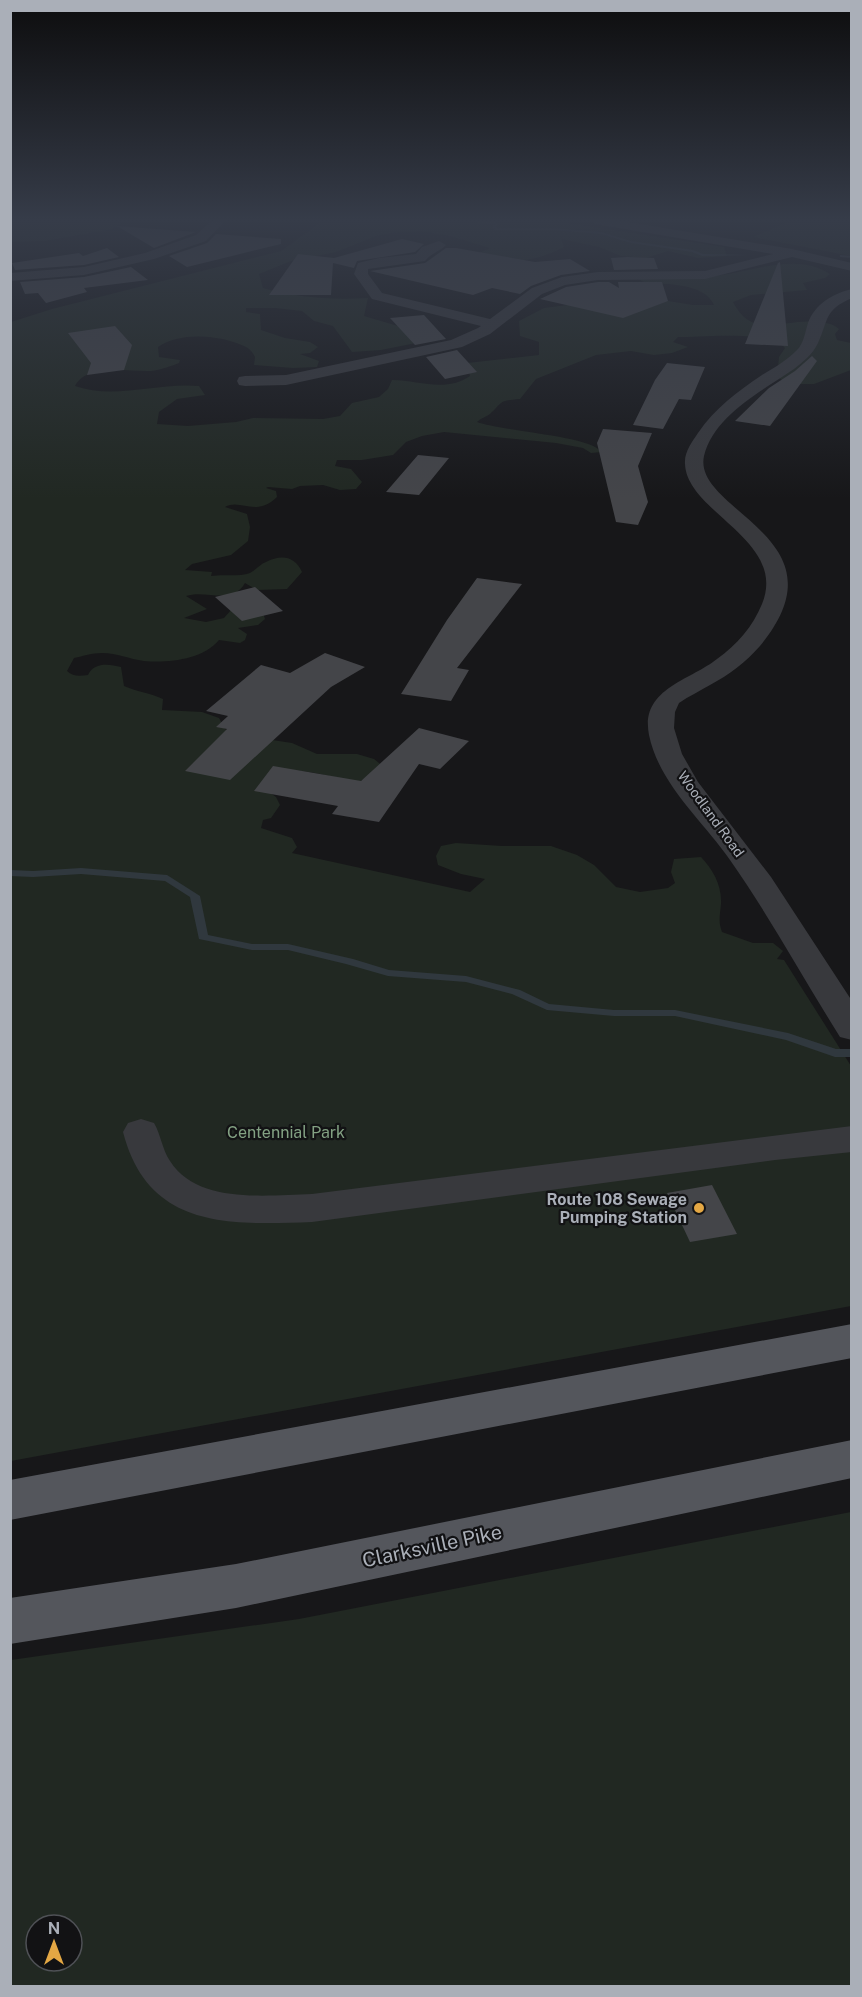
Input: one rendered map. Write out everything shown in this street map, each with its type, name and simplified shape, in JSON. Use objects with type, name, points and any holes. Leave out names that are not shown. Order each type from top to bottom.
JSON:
[{"type":"main road","points":[[10,1500],[852,1341]]},
{"type":"main road","name":"Clarksville Pike","points":[[10,1621],[236,1586],[852,1459]]},
{"type":"street","points":[[448,313],[492,324]]},
{"type":"street","points":[[245,381],[286,380],[435,349],[471,338],[507,313]]},
{"type":"street","name":"Woodland Road","points":[[819,313],[804,354],[756,385],[731,407],[704,436],[698,450],[694,461],[703,486],[743,524],[771,562],[778,582],[776,597],[769,615],[751,642],[709,677],[670,698],[661,711],[661,724],[664,740],[679,772],[741,854],[800,941],[852,1029]]},
{"type":"street","points":[[141,1132],[147,1156],[160,1176],[182,1193],[208,1204],[254,1209],[312,1208],[775,1147],[852,1140]]},
{"type":"green space","name":"Centennial Park","points":[[39,313],[254,313],[260,314],[261,330],[285,338],[310,342],[318,347],[310,353],[300,354],[319,361],[317,367],[254,365],[255,357],[251,351],[237,343],[202,336],[189,337],[167,342],[158,347],[159,357],[180,360],[179,363],[151,371],[99,371],[81,379],[75,386],[90,390],[121,391],[168,386],[199,386],[205,395],[177,399],[159,412],[157,424],[188,426],[236,422],[253,418],[323,419],[340,416],[352,403],[379,397],[388,389],[392,380],[441,385],[461,381],[470,376],[467,363],[539,355],[539,342],[520,336],[519,321],[534,313],[740,313],[750,321],[759,324],[804,322],[829,324],[839,329],[835,334],[837,340],[851,343],[851,370],[814,384],[787,384],[777,376],[779,357],[785,348],[777,342],[751,337],[678,337],[673,342],[688,347],[672,353],[654,355],[631,351],[596,355],[536,379],[520,399],[502,402],[490,414],[477,422],[582,442],[594,446],[601,452],[591,453],[583,448],[556,443],[444,432],[406,442],[393,455],[362,460],[337,460],[335,466],[351,469],[362,482],[356,489],[340,490],[323,485],[300,486],[292,489],[268,487],[266,488],[276,491],[277,497],[269,503],[255,507],[231,505],[225,507],[247,514],[250,527],[248,541],[231,555],[192,564],[185,570],[212,572],[211,576],[241,575],[250,573],[272,559],[282,557],[296,563],[302,572],[287,589],[257,590],[245,583],[233,594],[186,596],[207,609],[184,618],[206,622],[224,618],[231,610],[262,610],[265,619],[258,625],[238,628],[247,634],[245,640],[240,643],[219,640],[203,652],[174,661],[144,661],[107,653],[91,654],[74,658],[67,671],[82,676],[88,675],[98,666],[121,667],[124,686],[163,699],[162,710],[202,712],[219,718],[225,729],[238,735],[292,743],[317,754],[357,754],[374,759],[384,767],[359,782],[294,771],[266,790],[276,797],[280,805],[271,818],[263,820],[261,828],[292,838],[297,847],[292,853],[470,892],[485,879],[461,874],[438,865],[436,856],[441,846],[456,843],[551,846],[577,855],[594,865],[616,887],[640,892],[668,888],[675,883],[671,872],[674,859],[701,857],[718,884],[721,897],[722,932],[753,943],[773,943],[783,951],[777,959],[784,960],[851,1066],[851,1306],[11,1461],[11,322]]},
{"type":"green space","name":"Centennial Park","points":[[305,313],[365,313],[364,316],[415,331],[416,343],[381,350],[352,352],[333,326],[314,321]]},
{"type":"green space","points":[[851,1512],[851,1986],[11,1986],[11,1660],[299,1619]]},
{"type":"building","points":[[602,313],[636,313],[623,318]]},
{"type":"building","points":[[758,313],[785,313],[788,346],[745,344]]},
{"type":"building","points":[[424,315],[446,339],[415,345],[390,318]]},
{"type":"building","points":[[115,326],[132,345],[124,370],[87,375],[91,363],[68,333]]},
{"type":"building","points":[[457,350],[477,372],[445,379],[426,357]]},
{"type":"building","points":[[812,356],[817,361],[770,426],[735,421],[769,388],[795,371]]},
{"type":"building","points":[[667,363],[705,367],[691,400],[679,399],[663,429],[633,425],[655,380]]},
{"type":"building","points":[[603,429],[652,433],[638,466],[648,502],[638,525],[616,522],[597,443]]},
{"type":"building","points":[[418,455],[449,458],[419,495],[386,492]]},
{"type":"building","points":[[477,578],[522,584],[457,668],[469,670],[451,701],[401,694],[447,620]]},
{"type":"building","points":[[255,587],[283,611],[242,621],[215,597]]},
{"type":"building","points":[[325,653],[365,667],[331,687],[230,780],[185,771],[227,729],[216,727],[228,716],[206,711],[261,665],[290,673]]},
{"type":"building","points":[[419,728],[469,741],[440,769],[419,764],[379,822],[332,814],[338,806],[254,791],[273,766],[361,781]]},
{"type":"building","name":"Route 108 Sewage Pumping Station","points":[[712,1185],[737,1234],[690,1242],[667,1193]]},
{"type":"waterway","points":[[10,873],[81,871],[167,878],[195,896],[203,937],[252,947],[288,947],[349,961],[388,973],[466,979],[516,992],[547,1007],[614,1013],[675,1013],[788,1037],[835,1053],[852,1053]]},
{"type":"place","name":"Route 108 Sewage Pumping Station","points":[[699,1208]]}]
